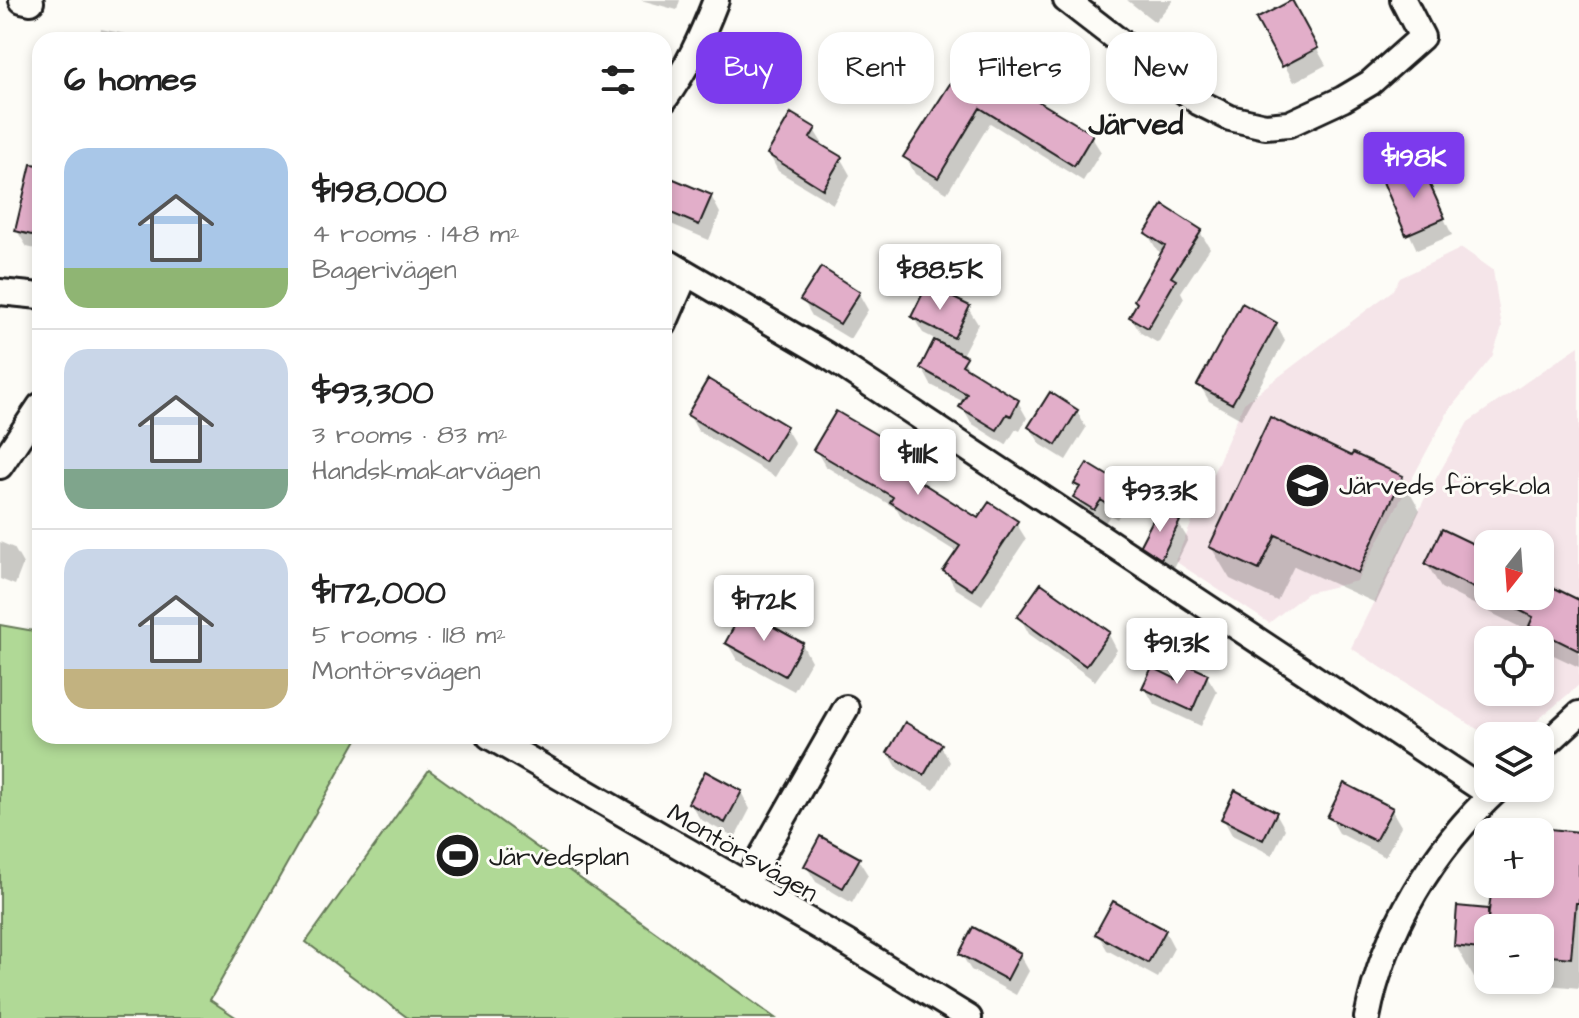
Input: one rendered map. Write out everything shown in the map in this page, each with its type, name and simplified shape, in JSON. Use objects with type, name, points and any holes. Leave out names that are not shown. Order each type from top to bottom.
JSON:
[{"type":"street","points":[[672,89],[701,39],[716,0]]},
{"type":"street","points":[[1066,0],[1198,102],[1230,118],[1265,126],[1289,124],[1343,99],[1370,83],[1422,37],[1403,0]]},
{"type":"street","points":[[672,265],[825,354],[1474,778]]},
{"type":"street","points":[[672,305],[686,273]]},
{"type":"street","points":[[0,292],[32,295]]},
{"type":"street","points":[[0,466],[32,418]]},
{"type":"street","points":[[745,885],[846,708]]},
{"type":"street","points":[[1554,737],[1579,714]]},
{"type":"street","name":"Montörsvägen","points":[[503,744],[847,943],[966,1017]]},
{"type":"street","points":[[1367,1018],[1392,939],[1411,897],[1444,847],[1486,802]]},
{"type":"shaded area","name":"Järveds förskola","points":[[1462,248],[1493,270],[1502,328],[1492,357],[1449,410],[1357,581],[1307,593],[1269,623],[1175,561],[1244,403],[1392,291],[1400,278]]},
{"type":"shaded area","points":[[1579,346],[1579,685],[1535,722],[1474,722],[1474,727],[1351,648],[1424,500],[1468,422]]},
{"type":"green space","points":[[0,625],[32,631],[32,744],[354,744],[210,1000],[237,1018],[0,1018]]},
{"type":"green space","name":"Järvedsplan","points":[[429,770],[775,1018],[408,1018],[306,942]]},
{"type":"building","points":[[1292,0],[1318,48],[1282,67],[1256,19]]},
{"type":"building","points":[[950,84],[950,104],[1043,104],[1093,134],[1074,166],[980,108],[938,178],[903,157]]},
{"type":"building","points":[[791,113],[816,128],[810,138],[842,157],[823,189],[767,154]]},
{"type":"building","points":[[31,164],[32,164],[32,235],[15,231]]},
{"type":"building","points":[[1421,165],[1445,218],[1406,235],[1383,182]]},
{"type":"building","points":[[672,178],[712,195],[699,225],[672,213]]},
{"type":"building","points":[[1163,205],[1202,230],[1171,277],[1176,280],[1148,328],[1129,317],[1137,303],[1134,300],[1165,246],[1145,233]]},
{"type":"building","points":[[821,267],[860,292],[840,324],[800,300]]},
{"type":"building","points":[[927,285],[970,306],[954,338],[911,317]]},
{"type":"building","points":[[1242,303],[1277,323],[1232,404],[1197,385]]},
{"type":"building","points":[[934,340],[967,357],[962,365],[1019,400],[1011,416],[1007,414],[997,430],[959,407],[967,394],[920,368]]},
{"type":"building","points":[[708,379],[787,426],[765,462],[687,415]]},
{"type":"building","points":[[1050,392],[1078,410],[1056,445],[1028,427]]},
{"type":"building","points":[[836,411],[903,450],[894,465],[978,518],[989,502],[1018,521],[972,590],[943,571],[960,546],[890,502],[893,497],[813,450]]},
{"type":"building","points":[[1270,417],[1351,456],[1353,453],[1403,476],[1358,573],[1276,535],[1259,570],[1209,547]]},
{"type":"building","points":[[1087,463],[1120,483],[1107,504],[1101,500],[1094,510],[1073,497],[1080,487],[1074,484]]},
{"type":"building","points":[[1158,510],[1180,521],[1161,559],[1140,545]]},
{"type":"building","points":[[1442,529],[1474,544],[1474,588],[1425,564]]},
{"type":"building","points":[[1041,583],[1110,632],[1086,666],[1017,617]]},
{"type":"building","points":[[1554,588],[1579,600],[1579,651],[1554,638],[1554,626],[1529,626],[1533,617],[1519,610],[1554,610]]},
{"type":"building","points":[[743,610],[803,643],[785,676],[725,643]]},
{"type":"building","points":[[1188,665],[1208,674],[1192,711],[1142,688],[1152,667],[1180,681]]},
{"type":"building","points":[[905,722],[942,744],[924,775],[887,753]]},
{"type":"building","points":[[705,771],[742,791],[725,823],[688,803]]},
{"type":"building","points":[[1344,783],[1393,808],[1375,841],[1327,817]]},
{"type":"building","points":[[1235,790],[1277,812],[1263,840],[1221,819]]},
{"type":"building","points":[[1554,829],[1579,832],[1579,903],[1576,903],[1571,958],[1554,956],[1554,914],[1489,914],[1490,898],[1554,898]]},
{"type":"building","points":[[820,836],[860,858],[843,888],[804,866]]},
{"type":"building","points":[[1113,901],[1166,930],[1148,963],[1095,934]]},
{"type":"building","points":[[1457,906],[1488,909],[1488,914],[1474,914],[1474,948],[1454,946]]},
{"type":"building","points":[[973,927],[1021,953],[1007,980],[959,954]]},
{"type":"place","name":"Järveds förskola","points":[[1308,485]]},
{"type":"place","name":"Järvedsplan","points":[[458,856]]},
{"type":"district","name":"Järved","points":[[1136,124]]}]
